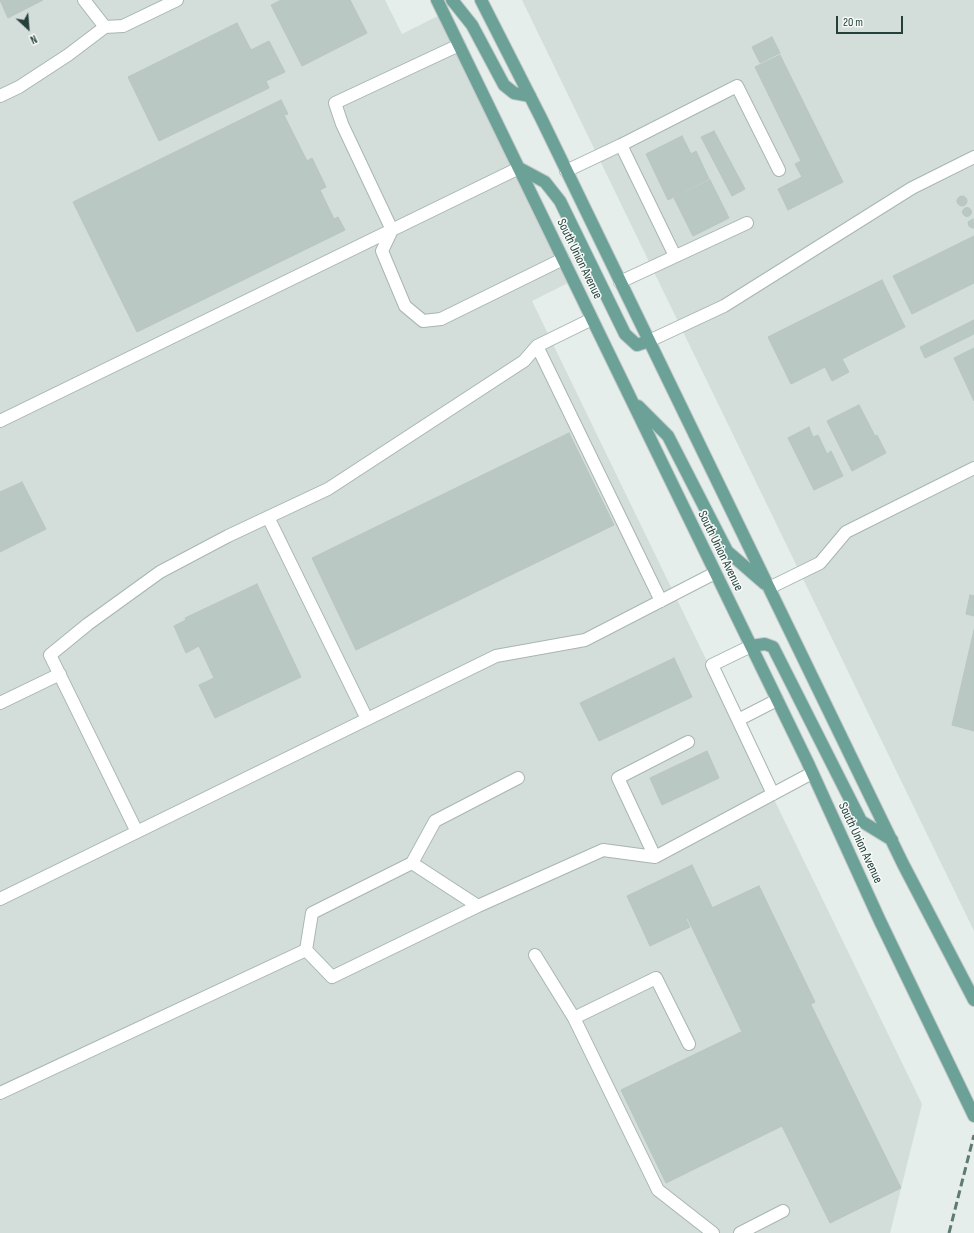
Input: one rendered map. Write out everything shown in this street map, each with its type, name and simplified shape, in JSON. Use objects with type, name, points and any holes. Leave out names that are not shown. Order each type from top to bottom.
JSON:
[{"type":"main road","name":"South Union Avenue","points":[[437,0],[777,700],[880,921],[974,1116]]},
{"type":"main road","points":[[452,0],[472,25],[504,84],[514,93],[530,96]]},
{"type":"main road","name":"South Union Avenue","points":[[481,0],[530,96],[892,840],[974,1000]]},
{"type":"main road","points":[[519,168],[545,182],[560,200],[625,334],[636,345],[649,341]]},
{"type":"main road","points":[[630,398],[668,436],[727,551],[769,588]]},
{"type":"main road","points":[[751,646],[765,644],[773,647],[861,821],[892,840]]},
{"type":"lane","points":[[84,0],[105,27]]},
{"type":"lane","points":[[0,96],[19,87],[68,55],[105,27],[123,26],[177,0]]},
{"type":"lane","points":[[392,230],[342,124],[335,103],[459,44]]},
{"type":"lane","points":[[566,172],[737,86],[779,170]]},
{"type":"lane","points":[[621,145],[675,256]]},
{"type":"lane","points":[[649,341],[724,306],[912,188],[974,157]]},
{"type":"lane","points":[[0,421],[519,168]]},
{"type":"lane","points":[[620,282],[747,223]]},
{"type":"lane","points":[[392,230],[382,251],[405,306],[423,321],[441,319],[563,259]]},
{"type":"lane","points":[[137,832],[50,655],[88,624],[160,572],[228,536],[328,489],[524,361],[537,346],[592,319]]},
{"type":"lane","points":[[537,346],[661,601]]},
{"type":"lane","points":[[769,588],[820,563],[846,532],[974,468]]},
{"type":"lane","points":[[268,517],[367,719]]},
{"type":"lane","points":[[0,899],[496,656],[585,640],[715,573]]},
{"type":"lane","points":[[751,646],[712,665],[773,794]]},
{"type":"lane","points":[[0,703],[60,674]]},
{"type":"lane","points":[[738,720],[777,700]]},
{"type":"lane","points":[[655,856],[618,778],[688,742]]},
{"type":"lane","points":[[306,950],[332,977],[478,906],[603,850],[655,856],[812,773]]},
{"type":"lane","points":[[306,950],[312,913],[412,863],[435,821],[518,778]]},
{"type":"lane","points":[[412,863],[478,906]]},
{"type":"lane","points":[[0,1093],[306,950]]},
{"type":"lane","points":[[536,955],[574,1018],[658,1190],[713,1233]]},
{"type":"lane","points":[[574,1018],[656,978],[689,1044]]},
{"type":"lane","points":[[740,1233],[783,1211]]},
{"type":"shaded area","points":[[0,0],[385,0],[402,34],[444,13],[574,280],[532,301],[922,1104],[890,1233],[0,1233]]},
{"type":"shaded area","points":[[522,0],[974,0],[974,931]]},
{"type":"building","points":[[0,0],[43,0],[8,18]]},
{"type":"building","points":[[281,0],[350,0],[367,33],[302,66],[271,5]]},
{"type":"building","points":[[237,23],[251,50],[269,41],[285,72],[266,81],[269,88],[159,141],[128,77]]},
{"type":"building","points":[[772,37],[780,53],[760,63],[752,47]]},
{"type":"building","points":[[780,55],[843,182],[788,210],[778,189],[802,177],[795,164],[801,161],[755,67]]},
{"type":"building","points":[[281,100],[288,114],[284,115],[307,161],[312,158],[326,187],[320,190],[334,219],[338,217],[345,230],[137,332],[73,202]]},
{"type":"building","points":[[714,131],[745,189],[732,196],[701,137]]},
{"type":"building","points":[[682,136],[691,154],[696,151],[709,179],[668,200],[646,154]]},
{"type":"building","points":[[710,180],[729,218],[693,236],[674,198]]},
{"type":"building","points":[[962,196],[967,201],[962,206],[957,201]]},
{"type":"building","points":[[967,207],[972,212],[967,217],[962,212]]},
{"type":"building","points":[[973,219],[974,228],[972,228],[969,226],[968,222]]},
{"type":"building","points":[[974,236],[974,283],[912,314],[893,276]]},
{"type":"building","points":[[882,280],[905,327],[842,359],[849,372],[832,381],[825,367],[791,384],[768,337]]},
{"type":"building","points":[[974,320],[974,334],[925,358],[920,347]]},
{"type":"building","points":[[974,348],[974,401],[954,358]]},
{"type":"building","points":[[859,405],[875,436],[877,435],[886,453],[852,471],[827,421]]},
{"type":"building","points":[[809,427],[813,437],[818,435],[827,454],[831,451],[843,476],[814,490],[788,438]]},
{"type":"building","points":[[569,433],[614,525],[356,650],[312,558]]},
{"type":"building","points":[[22,482],[46,529],[0,552],[0,492]]},
{"type":"building","points":[[257,584],[301,677],[215,718],[199,685],[214,678],[199,646],[186,653],[174,626],[186,620],[185,618]]},
{"type":"building","points":[[970,595],[974,596],[974,616],[966,614]]},
{"type":"building","points":[[974,630],[974,731],[952,725]]},
{"type":"building","points":[[674,658],[692,697],[599,741],[580,703]]},
{"type":"building","points":[[707,751],[719,778],[662,805],[650,778]]},
{"type":"building","points":[[692,865],[712,907],[686,919],[690,927],[650,946],[627,896]]},
{"type":"building","points":[[759,886],[815,1002],[744,1036],[688,919]]},
{"type":"building","points":[[811,1005],[901,1188],[830,1223],[782,1126],[666,1183],[621,1090],[741,1032],[744,1037]]},
{"type":"railway","points":[[949,1233],[974,1135]]}]
